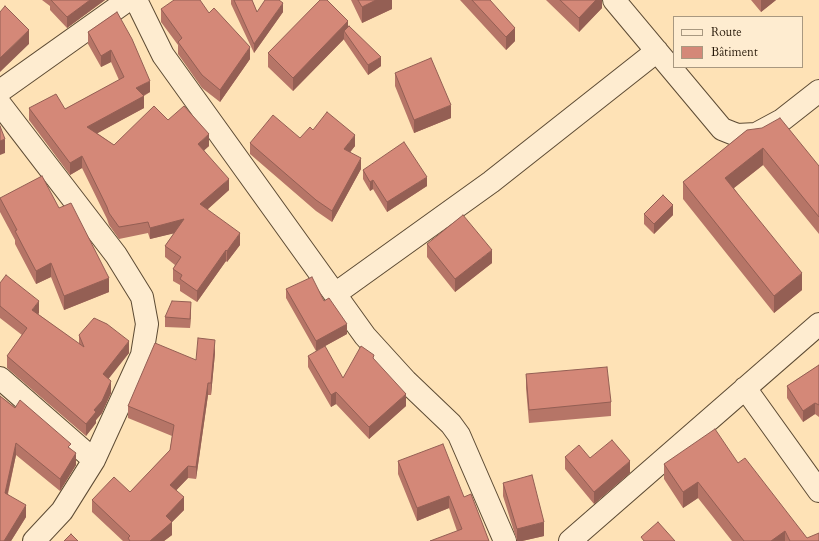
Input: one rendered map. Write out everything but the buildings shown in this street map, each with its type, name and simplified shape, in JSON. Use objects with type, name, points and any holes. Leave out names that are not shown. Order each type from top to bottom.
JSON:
[{"type":"street","points":[[0,91],[128,0]]},
{"type":"street","points":[[136,0],[163,55],[370,342],[406,381],[451,424],[459,436],[506,541]]},
{"type":"street","points":[[614,0],[722,129],[737,135],[756,134],[782,120],[819,91]]},
{"type":"street","points":[[335,294],[491,182],[657,51]]},
{"type":"street","points":[[0,104],[116,255],[142,297],[147,324],[142,355],[94,460],[62,511],[34,541]]},
{"type":"street","points":[[570,541],[819,324]]},
{"type":"street","points":[[0,378],[94,460]]},
{"type":"street","points":[[745,388],[819,491]]}]
